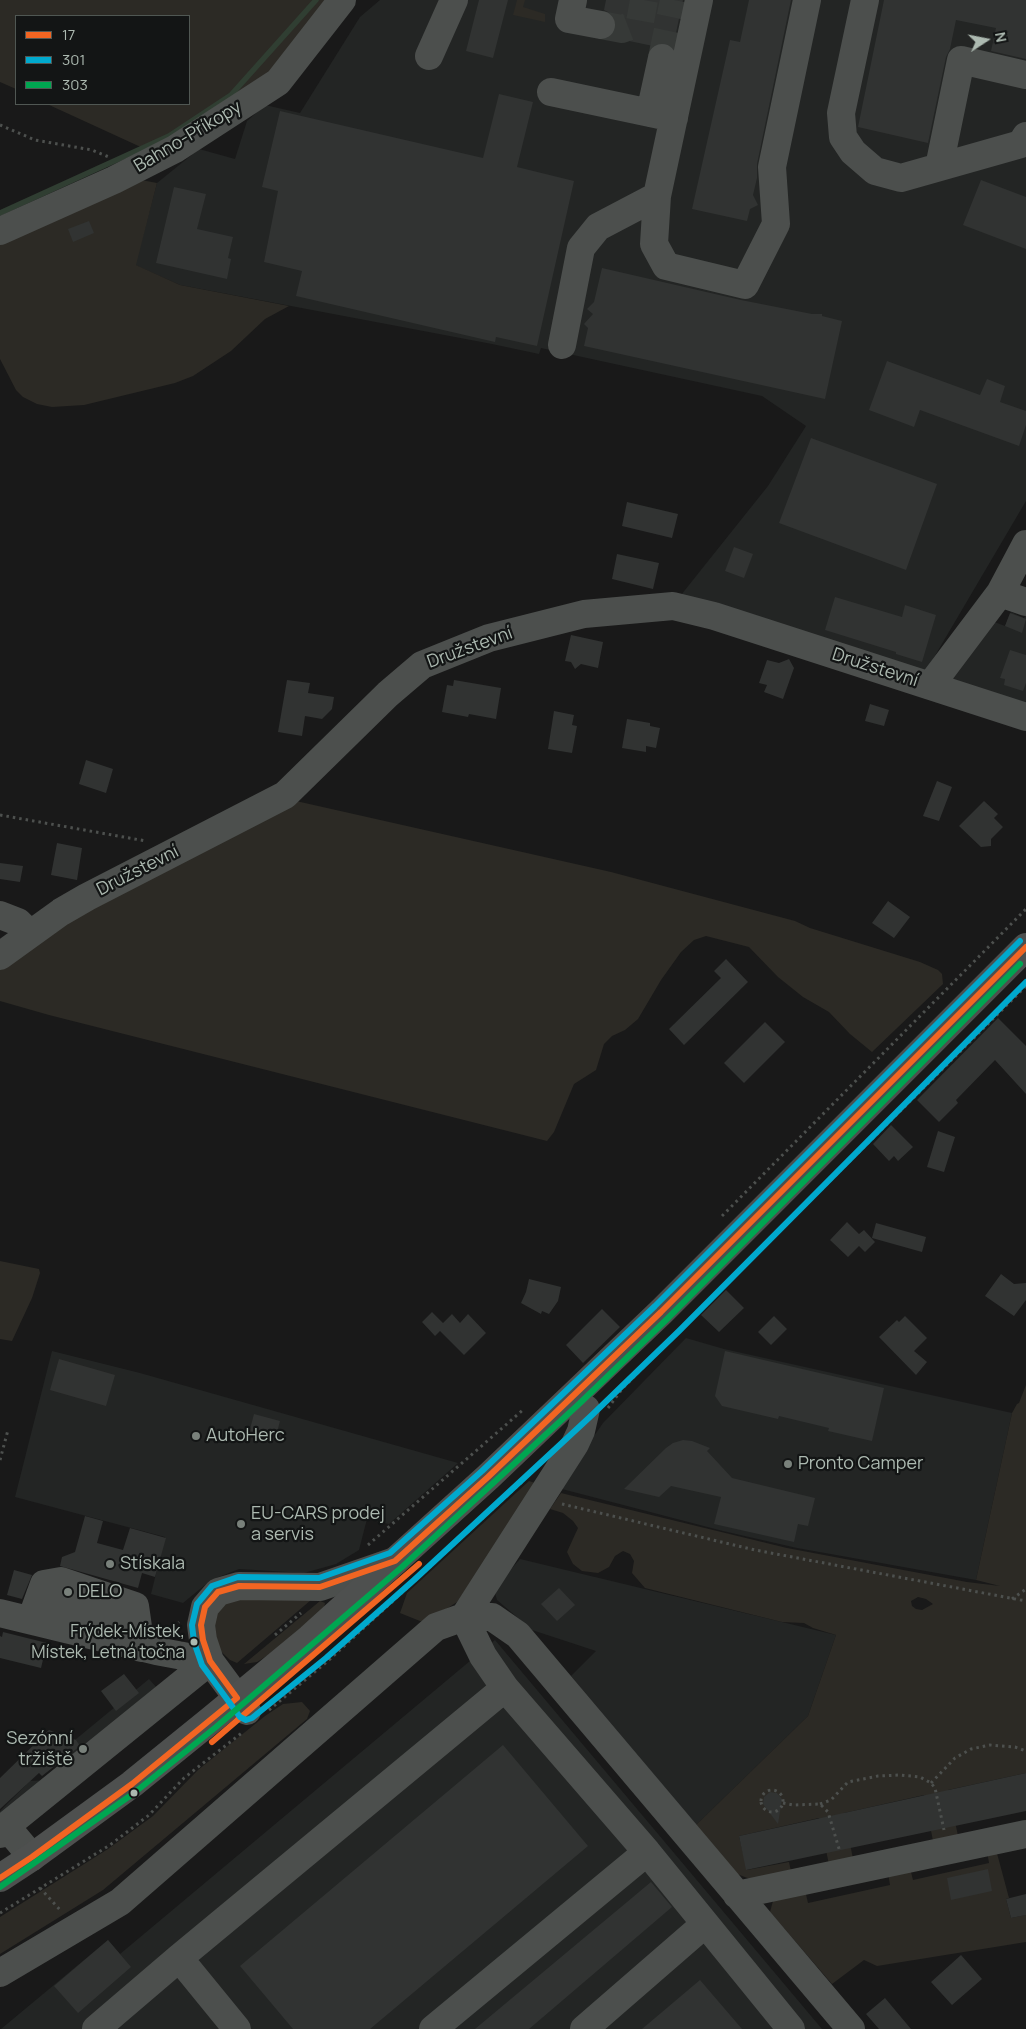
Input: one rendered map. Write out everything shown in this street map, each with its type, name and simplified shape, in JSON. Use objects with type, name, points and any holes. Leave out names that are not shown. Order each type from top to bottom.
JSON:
[{"type":"main road","points":[[0,1898],[139,1800],[222,1734],[242,1705],[310,1638],[488,1477],[654,1318],[1026,947]]},
{"type":"main road","points":[[0,1878],[320,1651],[408,1574],[586,1409],[673,1325],[1026,970]]},
{"type":"street","name":"Bahno-Příkopy","points":[[0,231],[175,149],[278,82],[342,0]]},
{"type":"street","points":[[429,56],[454,0]]},
{"type":"street","points":[[662,116],[699,0]]},
{"type":"street","points":[[662,58],[662,116],[654,244],[666,266],[745,285],[776,224],[772,167],[806,0]]},
{"type":"street","points":[[865,0],[842,113],[843,136],[853,152],[874,171],[901,178],[1021,144],[1026,136]]},
{"type":"street","points":[[571,9],[601,25]]},
{"type":"street","points":[[939,167],[961,60],[1026,75]]},
{"type":"street","points":[[551,92],[662,116]]},
{"type":"street","points":[[562,345],[581,248],[598,227],[658,196]]},
{"type":"street","name":"Družstevní","points":[[930,686],[1000,593],[1026,544]]},
{"type":"street","points":[[1000,593],[1026,602]]},
{"type":"street","name":"Družstevní","points":[[0,956],[70,907],[284,795],[388,694],[422,665],[489,638],[584,614],[673,606],[714,616],[1026,717]]},
{"type":"street","points":[[0,915],[18,922],[30,934]]},
{"type":"street","points":[[464,1617],[575,1444],[581,1431],[586,1409]]},
{"type":"street","points":[[242,1705],[210,1661],[203,1640],[201,1624],[205,1607],[218,1592],[239,1586],[320,1587],[395,1561]]},
{"type":"street","points":[[35,1608],[44,1584],[61,1581],[135,1606],[141,1648]]},
{"type":"street","points":[[0,1613],[35,1608],[114,1641],[210,1661]]},
{"type":"street","points":[[0,1973],[120,1902],[436,1627],[464,1617],[492,1616],[518,1635],[851,2029]]},
{"type":"street","points":[[464,1617],[483,1656],[506,1688],[647,1852],[791,2029]]},
{"type":"street","points":[[32,1857],[3,1830],[210,1661]]},
{"type":"street","points":[[96,2029],[179,1958],[506,1688]]},
{"type":"street","points":[[738,1895],[1026,1834]]},
{"type":"street","points":[[433,2029],[647,1852]]},
{"type":"street","points":[[584,2029],[705,1924]]},
{"type":"street","points":[[179,1958],[237,2029]]},
{"type":"path","points":[[0,125],[35,140],[92,150],[136,168]]},
{"type":"path","points":[[0,815],[183,848]]},
{"type":"path","points":[[719,1219],[1026,910]]},
{"type":"path","points":[[365,1548],[531,1402]]},
{"type":"path","points":[[0,1460],[2,1445],[8,1430]]},
{"type":"path","points":[[540,1499],[756,1550],[1026,1601]]},
{"type":"path","points":[[272,1638],[316,1601],[320,1587]]},
{"type":"path","points":[[1012,1599],[1026,1589]]},
{"type":"path","points":[[931,1783],[955,1758],[971,1748],[990,1745],[1014,1747],[1026,1751]]},
{"type":"path","points":[[783,1803],[793,1805],[820,1804],[831,1800],[848,1782],[878,1776],[900,1775],[920,1777],[931,1783],[935,1788],[949,1850]]},
{"type":"path","points":[[769,1791],[774,1791],[782,1796],[783,1803],[780,1809],[771,1812],[763,1807],[762,1798],[769,1791]]},
{"type":"path","points":[[820,1804],[828,1812],[845,1872]]},
{"type":"path","points":[[40,1888],[64,1914]]},
{"type":"shaded area","points":[[0,0],[332,0],[272,77],[156,154],[49,105],[190,105],[190,15],[15,15],[15,89],[0,82]]},
{"type":"shaded area","points":[[380,0],[1026,0],[1026,501],[923,676],[677,600],[768,486],[806,426],[762,396],[541,348],[539,354],[180,285],[135,265],[157,183],[199,149],[235,159],[247,121],[265,105],[300,113],[360,17]]},
{"type":"shaded area","points":[[517,0],[525,0],[523,7],[545,14],[545,22],[513,15]]},
{"type":"shaded area","points":[[136,179],[157,183],[136,265],[180,285],[289,306],[265,319],[231,351],[193,376],[175,383],[84,405],[52,407],[37,404],[23,397],[16,390],[0,359],[0,236]]},
{"type":"shaded area","points":[[1011,612],[1024,618],[1026,615],[1026,708],[952,679],[989,620],[1005,626]]},
{"type":"shaded area","points":[[296,801],[611,872],[795,921],[810,928],[920,962],[938,970],[942,974],[943,984],[872,1052],[850,1034],[829,1012],[803,997],[778,977],[749,947],[706,936],[694,940],[681,952],[661,980],[638,1019],[625,1030],[612,1036],[604,1044],[596,1070],[574,1084],[554,1132],[547,1141],[0,1001],[0,967],[73,918]]},
{"type":"shaded area","points":[[0,1261],[39,1269],[40,1273],[32,1298],[12,1341],[0,1339]]},
{"type":"shaded area","name":"Pronto Camper","points":[[686,1338],[724,1349],[1012,1413],[976,1580],[797,1548],[723,1531],[558,1488],[603,1423]]},
{"type":"shaded area","points":[[52,1351],[140,1373],[458,1463],[389,1524],[367,1519],[359,1550],[336,1564],[304,1573],[239,1569],[211,1580],[183,1603],[151,1594],[165,1537],[15,1497]]},
{"type":"shaded area","points":[[1026,1385],[1026,1773],[948,1790],[959,1840],[934,1846],[924,1795],[844,1813],[854,1864],[830,1869],[819,1818],[739,1836],[747,1870],[789,1862],[792,1876],[750,1879],[737,1874],[696,1825],[808,1716],[836,1635],[813,1628],[804,1623],[782,1622],[645,1588],[632,1573],[634,1561],[630,1554],[623,1551],[615,1556],[609,1567],[598,1573],[582,1571],[573,1564],[567,1552],[578,1528],[563,1513],[550,1509],[561,1493],[787,1548],[967,1582],[1000,1586],[976,1580],[1012,1413],[1019,1403]],"holes":[[[918,1597],[926,1599],[933,1604],[922,1610],[912,1606],[911,1601]]]},
{"type":"shaded area","points":[[529,1481],[541,1485],[457,1602],[425,1623],[400,1613],[407,1593]]},
{"type":"shaded area","points":[[520,1559],[836,1635],[808,1716],[696,1825],[571,1676],[596,1651],[532,1630],[497,1600],[494,1589]]},
{"type":"shaded area","points":[[228,1598],[311,1600],[237,1663],[230,1660],[213,1644],[214,1611]]},
{"type":"shaded area","points":[[320,1601],[325,1603],[324,1608],[273,1652],[257,1662],[244,1664]]},
{"type":"shaded area","points":[[495,1640],[822,2029],[1,2029],[108,1940],[120,1954]]},
{"type":"shaded area","name":"Sezónní tržiště","points":[[149,1679],[165,1697],[0,1834],[0,1811],[30,1781],[47,1780],[61,1767],[53,1758]]},
{"type":"shaded area","points":[[302,1702],[310,1711],[307,1719],[103,1890],[0,1954],[0,1917],[108,1849],[153,1816],[198,1770],[265,1716],[283,1704]]},
{"type":"shaded area","points":[[987,1851],[997,1854],[1009,1898],[1006,1899],[1011,1918],[1025,1915],[1026,1896],[1026,1942],[877,1966],[864,1960],[832,1984],[770,1912],[773,1901],[805,1890],[808,1903],[890,1885],[888,1873],[910,1868],[913,1880],[989,1863]]},
{"type":"building","points":[[479,0],[508,0],[493,58],[466,51]]},
{"type":"building","points":[[606,0],[683,0],[673,47],[665,43],[658,43],[653,46],[610,37],[616,28],[616,20],[612,14],[604,10]]},
{"type":"building","points":[[749,0],[791,0],[757,164],[757,178],[753,195],[758,205],[750,209],[747,221],[692,209],[730,40],[740,42]]},
{"type":"building","points":[[884,0],[1026,0],[1026,59],[991,51],[996,28],[956,20],[950,49],[946,57],[928,143],[858,127]]},
{"type":"building","points":[[499,94],[533,102],[517,167],[574,181],[537,346],[496,337],[495,342],[296,296],[302,271],[264,262],[278,191],[262,187],[280,111],[483,158]]},
{"type":"building","points":[[981,180],[1026,197],[1026,249],[963,225]]},
{"type":"building","points":[[174,187],[206,194],[197,229],[233,237],[228,258],[231,259],[227,279],[156,263]]},
{"type":"building","points":[[89,221],[94,233],[73,242],[68,229]]},
{"type":"building","points":[[602,268],[741,300],[812,314],[822,314],[822,316],[842,321],[825,399],[584,346],[588,328],[584,324],[593,314],[587,309],[594,302]]},
{"type":"building","points":[[887,361],[980,395],[987,379],[1005,386],[1000,402],[1026,411],[1026,425],[1019,446],[920,410],[914,427],[869,410]]},
{"type":"building","points":[[811,438],[937,484],[906,570],[779,523]]},
{"type":"building","points":[[627,502],[678,514],[672,538],[622,526]]},
{"type":"building","points":[[734,547],[753,554],[744,578],[725,571]]},
{"type":"building","points":[[617,554],[659,563],[653,589],[612,579]]},
{"type":"building","points":[[835,597],[902,617],[905,605],[936,615],[922,662],[825,630]]},
{"type":"building","points":[[1010,613],[1026,619],[1022,633],[1005,626]]},
{"type":"building","points":[[571,635],[603,642],[598,668],[581,664],[575,669],[571,662],[565,661]]},
{"type":"building","points":[[1010,650],[1026,655],[1026,683],[1023,691],[1004,685],[1005,679],[1000,678]]},
{"type":"building","points":[[789,659],[794,668],[783,699],[764,692],[767,685],[759,683],[767,660],[779,663]]},
{"type":"building","points":[[287,680],[310,683],[308,693],[334,697],[332,709],[322,719],[305,716],[302,736],[278,732]]},
{"type":"building","points":[[454,680],[501,688],[496,719],[469,714],[468,717],[442,712],[447,685],[453,686]]},
{"type":"building","points":[[870,704],[889,710],[884,726],[865,721]]},
{"type":"building","points":[[554,711],[574,715],[572,725],[577,726],[572,753],[548,749]]},
{"type":"building","points":[[627,719],[650,723],[650,726],[660,728],[656,748],[646,746],[646,752],[622,748]]},
{"type":"building","points":[[86,760],[113,769],[106,793],[79,784]]},
{"type":"building","points":[[937,781],[952,787],[939,821],[923,816]]},
{"type":"building","points":[[984,801],[998,814],[994,818],[1003,827],[991,839],[991,846],[981,847],[959,826]]},
{"type":"building","points":[[57,843],[82,848],[77,880],[51,875]]},
{"type":"building","points":[[0,863],[23,866],[20,882],[0,879]]},
{"type":"building","points":[[888,901],[910,917],[894,938],[872,923]]},
{"type":"building","points":[[726,959],[748,982],[684,1045],[669,1029],[721,978],[714,971]]},
{"type":"building","points":[[998,1018],[1026,1046],[1026,1094],[995,1060],[956,1100],[958,1103],[939,1122],[917,1100]]},
{"type":"building","points":[[765,1022],[785,1042],[744,1083],[724,1063]]},
{"type":"building","points":[[891,1125],[913,1147],[898,1161],[894,1156],[889,1161],[873,1144]]},
{"type":"building","points":[[938,1131],[955,1137],[944,1172],[927,1167]]},
{"type":"building","points":[[847,1222],[859,1234],[864,1230],[875,1242],[865,1252],[859,1246],[848,1257],[830,1240]]},
{"type":"building","points":[[876,1223],[926,1237],[922,1252],[872,1238]]},
{"type":"building","points":[[1001,1274],[1014,1284],[1026,1283],[1026,1300],[1014,1316],[985,1296]]},
{"type":"building","points":[[529,1279],[561,1287],[558,1301],[549,1314],[542,1311],[541,1314],[521,1303]]},
{"type":"building","points":[[726,1290],[744,1308],[719,1332],[701,1315]]},
{"type":"building","points":[[602,1309],[620,1327],[583,1363],[566,1345]]},
{"type":"building","points":[[432,1312],[443,1323],[452,1314],[460,1323],[468,1314],[486,1333],[464,1355],[440,1331],[435,1336],[422,1322]]},
{"type":"building","points":[[774,1316],[787,1329],[771,1345],[758,1332]]},
{"type":"building","points":[[905,1316],[927,1338],[914,1351],[927,1362],[916,1375],[879,1337],[897,1320],[899,1322]]},
{"type":"building","points":[[725,1351],[884,1388],[872,1441],[828,1431],[829,1428],[779,1416],[778,1419],[722,1406],[715,1396]]},
{"type":"building","points":[[59,1359],[115,1375],[106,1406],[50,1390]]},
{"type":"building","points":[[254,1414],[280,1421],[275,1440],[249,1433]]},
{"type":"building","points":[[683,1440],[692,1441],[710,1448],[707,1451],[732,1478],[815,1498],[808,1526],[798,1524],[794,1542],[714,1524],[721,1497],[671,1486],[659,1497],[624,1489],[666,1448],[673,1443]]},
{"type":"building","name":"Stískala","points":[[85,1516],[103,1521],[97,1543],[123,1550],[130,1528],[166,1538],[155,1577],[142,1573],[138,1588],[60,1566],[62,1557],[75,1552]]},
{"type":"building","points":[[14,1570],[32,1575],[22,1599],[7,1595]]},
{"type":"building","points":[[559,1588],[575,1605],[557,1621],[541,1604]]},
{"type":"building","points":[[3,1632],[47,1643],[41,1668],[0,1658],[0,1636],[2,1637]]},
{"type":"building","points":[[124,1674],[139,1693],[116,1711],[101,1691]]},
{"type":"building","points":[[49,1730],[76,1740],[80,1746],[42,1776],[39,1773],[0,1809],[0,1778]]},
{"type":"building","points":[[503,1745],[588,1846],[370,2029],[293,2029],[240,1966]]},
{"type":"building","points":[[1026,1773],[1026,1811],[746,1870],[739,1836]]},
{"type":"building","points":[[770,1792],[777,1793],[782,1799],[778,1824],[763,1804],[764,1797]]},
{"type":"building","points":[[988,1869],[992,1891],[951,1900],[947,1878]]},
{"type":"building","points":[[651,1882],[672,1907],[529,2029],[475,2029]]},
{"type":"building","points":[[1026,1894],[1026,1915],[1011,1918],[1006,1899]]},
{"type":"building","points":[[108,1940],[131,1967],[78,2013],[54,1986]]},
{"type":"building","points":[[961,1955],[982,1979],[952,2005],[931,1982]]},
{"type":"building","points":[[700,1980],[742,2029],[642,2029]]},
{"type":"building","points":[[885,1998],[911,2029],[879,2029],[866,2014]]},
{"type":"waterway","points":[[0,213],[169,136],[231,95],[316,0]]},
{"type":"tunnel","points":[[601,25],[622,29],[640,22],[644,0]]},
{"type":"tunnel","points":[[662,58],[674,0]]},
{"type":"transit line","name":"301","points":[[1020,941],[655,1306],[482,1471],[390,1553],[319,1578],[238,1577],[212,1586],[197,1604],[192,1625],[194,1642],[202,1665],[240,1717],[246,1720],[252,1718],[326,1658],[414,1580],[592,1415],[679,1331],[1026,982]]},
{"type":"transit line","name":"17","points":[[0,1878],[132,1784],[237,1698],[210,1661],[203,1640],[201,1625],[205,1607],[218,1592],[239,1586],[320,1587],[395,1561],[488,1477],[661,1312],[1026,947]]},
{"type":"transit line","name":"303","points":[[0,1887],[134,1793],[216,1727],[402,1567],[580,1403],[667,1319],[1020,964]]},
{"type":"transit line","name":"17","points":[[212,1742],[419,1564]]},
{"type":"place","name":"AutoHerc","points":[[196,1436]]},
{"type":"place","name":"Pronto Camper","points":[[788,1464]]},
{"type":"place","name":"EU-CARS prodej a servis","points":[[241,1524]]},
{"type":"place","name":"Stískala","points":[[110,1564]]},
{"type":"place","name":"DELO","points":[[68,1592]]},
{"type":"place","name":"Frýdek-Místek, Místek, Letná točna","points":[[194,1642]]},
{"type":"place","name":"Sezónní tržiště","points":[[83,1749]]}]
